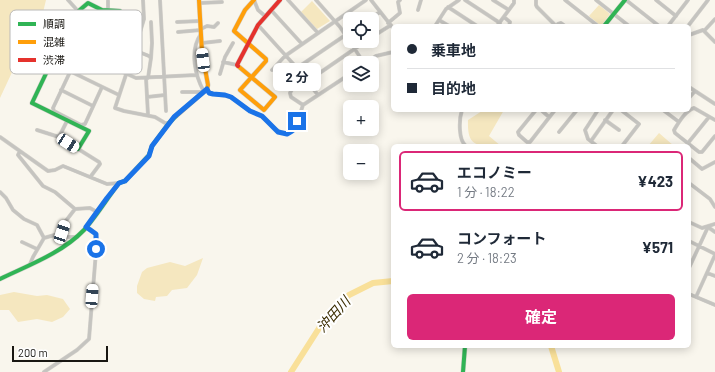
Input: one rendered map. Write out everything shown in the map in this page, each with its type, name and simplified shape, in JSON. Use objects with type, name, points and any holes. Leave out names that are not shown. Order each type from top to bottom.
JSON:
[{"type":"street","points":[[142,25],[144,19],[143,0]]},
{"type":"street","points":[[160,0],[166,111]]},
{"type":"street","points":[[223,62],[237,65],[252,78],[274,97],[264,110],[240,90],[252,78],[266,59],[234,31],[245,10],[254,0],[258,10],[265,16]]},
{"type":"street","points":[[288,0],[318,33]]},
{"type":"street","points":[[316,0],[343,32]]},
{"type":"street","points":[[359,0],[361,4]]},
{"type":"street","points":[[272,70],[286,55],[366,0]]},
{"type":"street","points":[[371,0],[391,25],[379,33]]},
{"type":"street","points":[[418,10],[421,0]]},
{"type":"street","points":[[436,24],[448,7],[459,0]]},
{"type":"street","points":[[465,0],[500,22],[514,3],[514,0]]},
{"type":"street","points":[[493,0],[509,10]]},
{"type":"street","points":[[536,0],[537,7],[554,24]]},
{"type":"street","points":[[565,0],[595,24]]},
{"type":"street","points":[[596,0],[626,24]]},
{"type":"street","points":[[606,24],[625,0],[656,24]]},
{"type":"street","points":[[656,0],[676,16]]},
{"type":"street","points":[[670,24],[688,0]]},
{"type":"street","points":[[690,24],[708,0]]},
{"type":"street","points":[[70,1],[77,10]]},
{"type":"street","points":[[0,137],[48,171],[55,170],[63,166],[91,176],[107,184],[125,181],[149,156],[152,146],[169,123],[205,91],[208,85],[202,43],[199,1],[222,2]]},
{"type":"street","points":[[237,65],[258,25],[271,10],[276,1]]},
{"type":"street","points":[[392,24],[400,13],[398,1]]},
{"type":"street","points":[[79,10],[88,3],[100,10]]},
{"type":"street","points":[[448,7],[474,24]]},
{"type":"street","points":[[271,10],[302,44]]},
{"type":"street","points":[[504,17],[510,22],[510,24]]},
{"type":"street","points":[[691,34],[703,30],[704,31],[715,19]]},
{"type":"street","points":[[439,20],[446,24]]},
{"type":"street","points":[[177,22],[200,21]]},
{"type":"street","points":[[148,115],[147,78],[151,58],[151,22]]},
{"type":"street","points":[[205,91],[196,75],[195,60],[198,38],[201,31],[207,26],[214,27],[218,23]]},
{"type":"street","points":[[258,25],[308,81],[318,96]]},
{"type":"street","points":[[178,32],[201,31]]},
{"type":"street","points":[[704,31],[715,42]]},
{"type":"street","points":[[297,68],[343,36]]},
{"type":"street","points":[[202,43],[220,41]]},
{"type":"street","points":[[220,74],[223,62],[232,43]]},
{"type":"street","points":[[308,81],[355,48],[360,56]]},
{"type":"street","points":[[376,56],[391,52]]},
{"type":"street","points":[[142,53],[151,58]]},
{"type":"street","points":[[46,74],[32,104],[89,131],[78,149]]},
{"type":"street","points":[[69,74],[53,108],[54,111],[82,125],[84,124],[102,87]]},
{"type":"street","points":[[74,74],[119,95]]},
{"type":"street","points":[[302,74],[290,93],[291,96],[303,105]]},
{"type":"street","points":[[169,123],[165,123],[148,115],[115,108],[126,75],[136,78],[147,78],[196,75]]},
{"type":"street","points":[[182,92],[205,91],[231,97],[250,111],[262,116],[275,130],[287,134],[295,129],[303,105],[343,79]]},
{"type":"street","points":[[691,88],[715,104]]},
{"type":"street","points":[[61,90],[93,106]]},
{"type":"street","points":[[691,96],[695,91]]},
{"type":"street","points":[[147,97],[165,95]]},
{"type":"street","points":[[691,109],[694,108],[715,120]]},
{"type":"street","points":[[461,112],[459,119],[462,142],[464,144]]},
{"type":"street","points":[[534,112],[518,132],[519,135],[527,142],[530,142],[553,112]]},
{"type":"street","points":[[543,112],[549,117]]},
{"type":"street","points":[[559,132],[575,112]]},
{"type":"street","points":[[595,144],[588,139],[585,130],[597,112]]},
{"type":"street","points":[[591,141],[611,112]]},
{"type":"street","points":[[624,112],[640,123],[624,144]]},
{"type":"street","points":[[666,112],[679,122]]},
{"type":"street","points":[[688,112],[674,130],[675,133],[688,144],[709,117]]},
{"type":"street","points":[[605,120],[619,130]]},
{"type":"street","points":[[59,137],[67,121]]},
{"type":"street","points":[[37,130],[59,137],[99,162],[100,164],[91,176]]},
{"type":"street","points":[[691,146],[699,152],[702,152],[715,136]]},
{"type":"street","points":[[20,151],[18,155],[43,186],[54,192],[75,209],[90,208],[97,212]]},
{"type":"street","points":[[691,160],[702,169],[715,162]]},
{"type":"street","points":[[0,279],[61,249],[71,242],[86,227],[119,183]]},
{"type":"street","points":[[691,185],[710,199],[715,207]]},
{"type":"street","points":[[0,192],[6,198],[13,210],[37,225],[44,238]]},
{"type":"street","points":[[62,235],[65,222],[75,209]]},
{"type":"street","points":[[691,223],[702,228],[715,224]]},
{"type":"street","points":[[44,372],[77,350],[89,339],[97,239],[96,234],[86,227]]},
{"type":"street","points":[[708,227],[715,232]]},
{"type":"street","points":[[691,264],[708,227]]},
{"type":"street","points":[[30,264],[37,248],[44,238],[58,234],[68,237],[77,237]]},
{"type":"street","points":[[22,242],[37,248]]},
{"type":"street","points":[[691,242],[715,254],[696,297]]},
{"type":"street","points":[[707,273],[715,276]]},
{"type":"street","points":[[691,295],[715,305]]},
{"type":"street","points":[[463,372],[465,348]]},
{"type":"shaded area","points":[[0,0],[46,0],[44,10],[10,10],[11,74],[0,98]]},
{"type":"shaded area","points":[[312,1],[330,21],[317,29],[301,12]]},
{"type":"shaded area","points":[[599,5],[610,14],[602,24],[599,24],[589,16]]},
{"type":"shaded area","points":[[480,112],[503,112],[489,136],[499,144],[475,144],[469,136],[468,120]]},
{"type":"shaded area","points":[[659,133],[672,144],[650,144]]},
{"type":"shaded area","points":[[203,258],[197,275],[187,288],[172,290],[167,296],[156,297],[155,301],[144,299],[137,293],[137,286],[142,272],[147,268],[170,262],[185,266]]},
{"type":"shaded area","points":[[14,292],[37,296],[47,295],[63,299],[70,309],[63,317],[52,322],[37,319],[18,322],[9,310],[0,310],[0,295]]},
{"type":"waterway","name":"沖田川","points":[[291,372],[323,322],[349,295],[373,283],[391,281]]},
{"type":"waterway","name":"沖田川","points":[[552,348],[559,372]]},
{"type":"traffic: fast","points":[[606,24],[625,0]]},
{"type":"traffic: fast","points":[[80,10],[88,3],[102,10]]},
{"type":"traffic: fast","points":[[46,74],[32,103],[89,131],[78,149]]},
{"type":"traffic: fast","points":[[0,279],[45,258],[66,245],[84,230],[119,183],[125,181],[149,155],[152,146],[176,116]]},
{"type":"traffic: fast","points":[[463,372],[465,348]]},
{"type":"traffic: slow","points":[[176,116],[207,89],[208,85],[202,52],[199,0]]},
{"type":"traffic: slow","points":[[238,66],[275,97],[264,110],[240,90],[266,61],[266,59],[234,31],[245,10],[254,0]]},
{"type":"traffic: jam","points":[[238,66],[237,65],[258,25],[280,0]]},
{"type":"route","points":[[96,249],[96,234],[86,227],[119,183],[125,181],[149,156],[152,146],[174,117],[207,89],[209,93],[231,97],[250,111],[262,116],[278,132],[287,134],[295,129],[297,121]]}]
